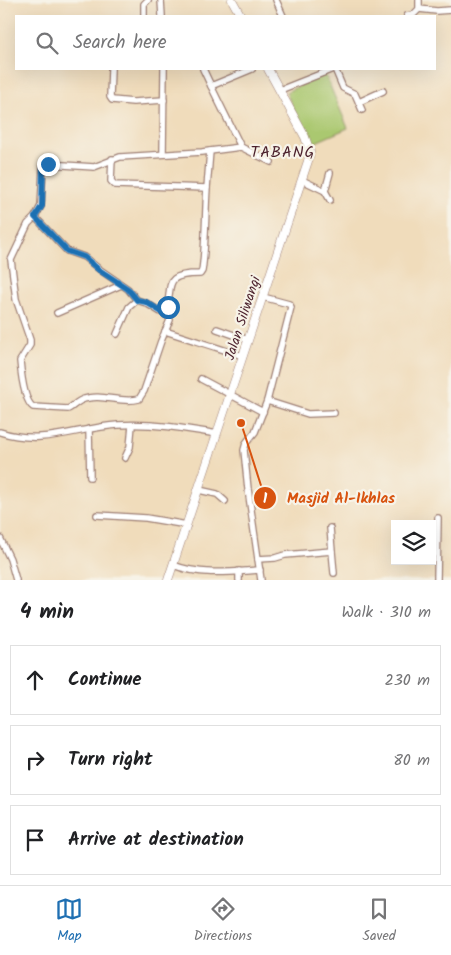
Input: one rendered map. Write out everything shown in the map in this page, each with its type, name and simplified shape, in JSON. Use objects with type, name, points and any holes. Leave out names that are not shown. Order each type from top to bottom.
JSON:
[{"type":"main road","points":[[232,0],[240,15]]},
{"type":"main road","name":"Jalan Siliwangi","points":[[168,580],[310,152],[308,144],[269,70]]},
{"type":"street","points":[[144,15],[144,4],[148,0]]},
{"type":"street","points":[[160,0],[162,15]]},
{"type":"street","points":[[276,0],[284,15]]},
{"type":"street","points":[[413,15],[419,9],[419,0]]},
{"type":"street","points":[[419,9],[451,10]]},
{"type":"street","points":[[111,70],[110,97],[112,100],[133,102],[164,100]]},
{"type":"street","points":[[163,154],[164,70]]},
{"type":"street","points":[[203,70],[241,147]]},
{"type":"street","points":[[211,86],[250,70]]},
{"type":"street","points":[[280,90],[331,70]]},
{"type":"street","points":[[334,70],[343,88],[352,91],[362,110]]},
{"type":"street","points":[[358,102],[383,92]]},
{"type":"street","points":[[35,217],[67,251],[84,257],[99,270],[128,289],[137,300],[146,302],[169,317],[170,320],[144,391],[139,399],[92,397],[79,400],[68,409],[31,406],[27,398],[20,361],[30,345],[30,340],[16,300],[11,260],[28,224],[42,206],[43,167],[52,164],[94,167],[100,166],[112,159],[241,147],[271,162]]},
{"type":"street","points":[[165,314],[168,307],[170,284],[175,278],[178,276],[200,274],[202,271],[206,240],[205,220],[210,151]]},
{"type":"street","points":[[112,159],[111,181],[115,185],[208,188]]},
{"type":"street","points":[[324,191],[330,173]]},
{"type":"street","points":[[302,180],[324,191],[330,200]]},
{"type":"street","points":[[57,313],[97,297],[120,285]]},
{"type":"street","points":[[261,580],[244,450],[264,412],[291,308],[289,304],[262,297]]},
{"type":"street","points":[[116,334],[129,307],[137,300]]},
{"type":"street","points":[[217,329],[248,340]]},
{"type":"street","points":[[165,331],[243,356]]},
{"type":"street","points":[[201,380],[264,412]]},
{"type":"street","points":[[267,401],[308,414],[334,413]]},
{"type":"street","points":[[125,458],[130,447],[132,425]]},
{"type":"street","points":[[0,432],[45,438],[89,429],[132,425],[181,428],[217,434]]},
{"type":"street","points":[[89,429],[90,477]]},
{"type":"street","points":[[199,490],[217,494],[225,501]]},
{"type":"street","points":[[97,515],[146,518],[187,525]]},
{"type":"street","points":[[437,580],[438,518]]},
{"type":"street","points":[[330,528],[334,572]]},
{"type":"street","points":[[0,538],[10,559],[16,580]]},
{"type":"street","points":[[258,560],[285,555],[332,551]]},
{"type":"street","points":[[173,565],[201,572],[260,570]]},
{"type":"street","points":[[239,571],[239,580]]},
{"type":"green space","points":[[325,74],[348,128],[309,145],[286,92]]},
{"type":"place","name":"Masjid Al-Ikhlas","points":[[241,423]]},
{"type":"district","name":"TABANG","points":[[283,151]]},
{"type":"route","points":[[48,164],[43,167],[41,209],[35,217],[67,251],[84,257],[99,270],[128,289],[137,300],[146,302],[165,314],[168,307]]}]
